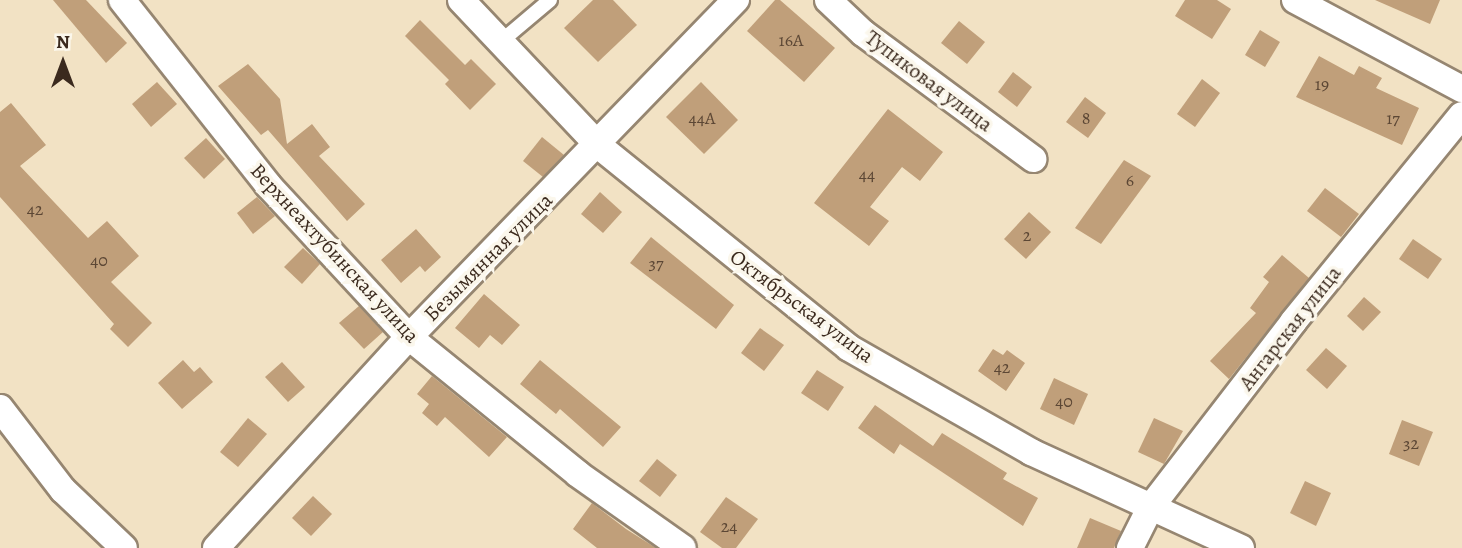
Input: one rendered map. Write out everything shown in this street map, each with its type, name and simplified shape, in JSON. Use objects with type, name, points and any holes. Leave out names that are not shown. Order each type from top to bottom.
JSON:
[{"type":"street","name":"Верхнеахтубинская улица","points":[[122,0],[268,184],[409,337],[578,474],[683,548]]},
{"type":"street","name":"Октябрьская улица","points":[[461,0],[498,44],[599,146],[849,348],[1031,452],[1241,548]]},
{"type":"street","name":"Безымянная улица","points":[[216,548],[409,337],[599,146],[736,0]]},
{"type":"street","name":"Тупиковая улица","points":[[828,0],[863,33],[1033,159]]},
{"type":"street","points":[[1295,0],[1462,89]]},
{"type":"street","name":"Ангарская улица","points":[[1130,548],[1150,508],[1293,322],[1462,115]]},
{"type":"street","points":[[0,408],[63,490],[124,548]]},
{"type":"lane","points":[[498,44],[550,0]]},
{"type":"building","points":[[53,0],[86,0],[127,43],[106,63]]},
{"type":"building","points":[[593,0],[613,0],[637,25],[598,62],[564,28]]},
{"type":"building","points":[[775,0],[780,0],[835,48],[804,82],[747,31]]},
{"type":"building","points":[[1185,0],[1217,0],[1231,9],[1212,39],[1175,16]]},
{"type":"building","points":[[1375,0],[1440,0],[1430,24]]},
{"type":"building","points":[[420,20],[465,65],[471,59],[496,84],[470,110],[445,84],[449,80],[405,36]]},
{"type":"building","points":[[959,21],[985,42],[967,64],[941,43]]},
{"type":"building","points":[[1260,30],[1280,42],[1265,67],[1245,55]]},
{"type":"building","points":[[1319,56],[1354,75],[1359,66],[1382,78],[1376,88],[1419,108],[1402,145],[1296,97]]},
{"type":"building","points":[[248,64],[280,99],[287,144],[312,124],[330,147],[319,156],[365,204],[347,221],[268,130],[261,135],[218,86]]},
{"type":"building","points":[[1013,72],[1032,87],[1017,107],[998,92]]},
{"type":"building","points":[[1202,79],[1220,93],[1195,127],[1177,114]]},
{"type":"building","points":[[157,82],[177,104],[151,127],[132,104]]},
{"type":"building","points":[[701,82],[738,120],[704,154],[666,117]]},
{"type":"building","points":[[1085,97],[1106,113],[1088,138],[1066,122]]},
{"type":"building","points":[[11,103],[46,145],[20,166],[88,238],[107,221],[139,256],[111,282],[152,323],[128,347],[110,329],[114,324],[0,197],[0,112]]},
{"type":"building","points":[[888,109],[943,152],[920,181],[902,167],[870,207],[889,221],[869,246],[814,203]]},
{"type":"building","points":[[542,137],[564,155],[543,177],[523,161]]},
{"type":"building","points":[[206,138],[225,159],[204,179],[184,158]]},
{"type":"building","points":[[1124,160],[1151,176],[1101,244],[1075,228]]},
{"type":"building","points":[[1325,188],[1359,214],[1341,237],[1307,211]]},
{"type":"building","points":[[600,192],[622,212],[603,233],[581,214]]},
{"type":"building","points":[[257,197],[275,216],[253,234],[237,213]]},
{"type":"building","points":[[1029,212],[1051,232],[1026,259],[1004,239]]},
{"type":"building","points":[[416,229],[441,257],[425,272],[420,266],[401,283],[381,260]]},
{"type":"building","points":[[651,237],[734,305],[716,329],[630,263]]},
{"type":"building","points":[[1413,239],[1442,259],[1428,279],[1399,259]]},
{"type":"building","points":[[303,248],[320,264],[302,284],[284,267]]},
{"type":"building","points":[[1282,255],[1309,278],[1229,379],[1210,361],[1256,313],[1250,308],[1269,282],[1263,277]]},
{"type":"building","points":[[484,294],[520,325],[502,345],[490,335],[479,348],[455,328]]},
{"type":"building","points":[[1364,297],[1381,312],[1363,331],[1347,316]]},
{"type":"building","points":[[359,306],[383,332],[364,349],[339,323]]},
{"type":"building","points":[[760,328],[784,345],[764,371],[741,353]]},
{"type":"building","points":[[1326,348],[1347,366],[1327,389],[1306,370]]},
{"type":"building","points":[[993,349],[1003,355],[1007,350],[1025,363],[1006,391],[978,371]]},
{"type":"building","points":[[183,360],[194,372],[200,367],[213,382],[182,409],[158,383]]},
{"type":"building","points":[[540,360],[621,427],[603,447],[560,409],[556,414],[520,384]]},
{"type":"building","points":[[282,362],[305,387],[288,402],[265,377]]},
{"type":"building","points":[[817,370],[844,387],[828,411],[801,393]]},
{"type":"building","points":[[432,376],[507,437],[489,457],[445,417],[437,426],[422,413],[429,404],[417,394]]},
{"type":"building","points":[[1054,378],[1088,394],[1074,425],[1040,409]]},
{"type":"building","points":[[875,405],[933,446],[942,433],[1007,473],[1003,479],[1038,498],[1023,526],[900,444],[894,454],[858,428]]},
{"type":"building","points":[[248,418],[267,434],[238,467],[220,452]]},
{"type":"building","points":[[1154,418],[1183,431],[1164,464],[1138,452]]},
{"type":"building","points":[[1402,420],[1433,432],[1419,466],[1389,454]]},
{"type":"building","points":[[657,459],[677,475],[660,497],[639,481]]},
{"type":"building","points":[[1305,481],[1331,493],[1316,526],[1290,513]]},
{"type":"building","points":[[313,496],[332,514],[311,536],[292,518]]},
{"type":"building","points":[[726,497],[758,519],[736,548],[722,548],[700,532]]},
{"type":"building","points":[[592,503],[656,548],[597,548],[573,529]]},
{"type":"building","points":[[1090,518],[1121,531],[1114,548],[1077,548]]}]
